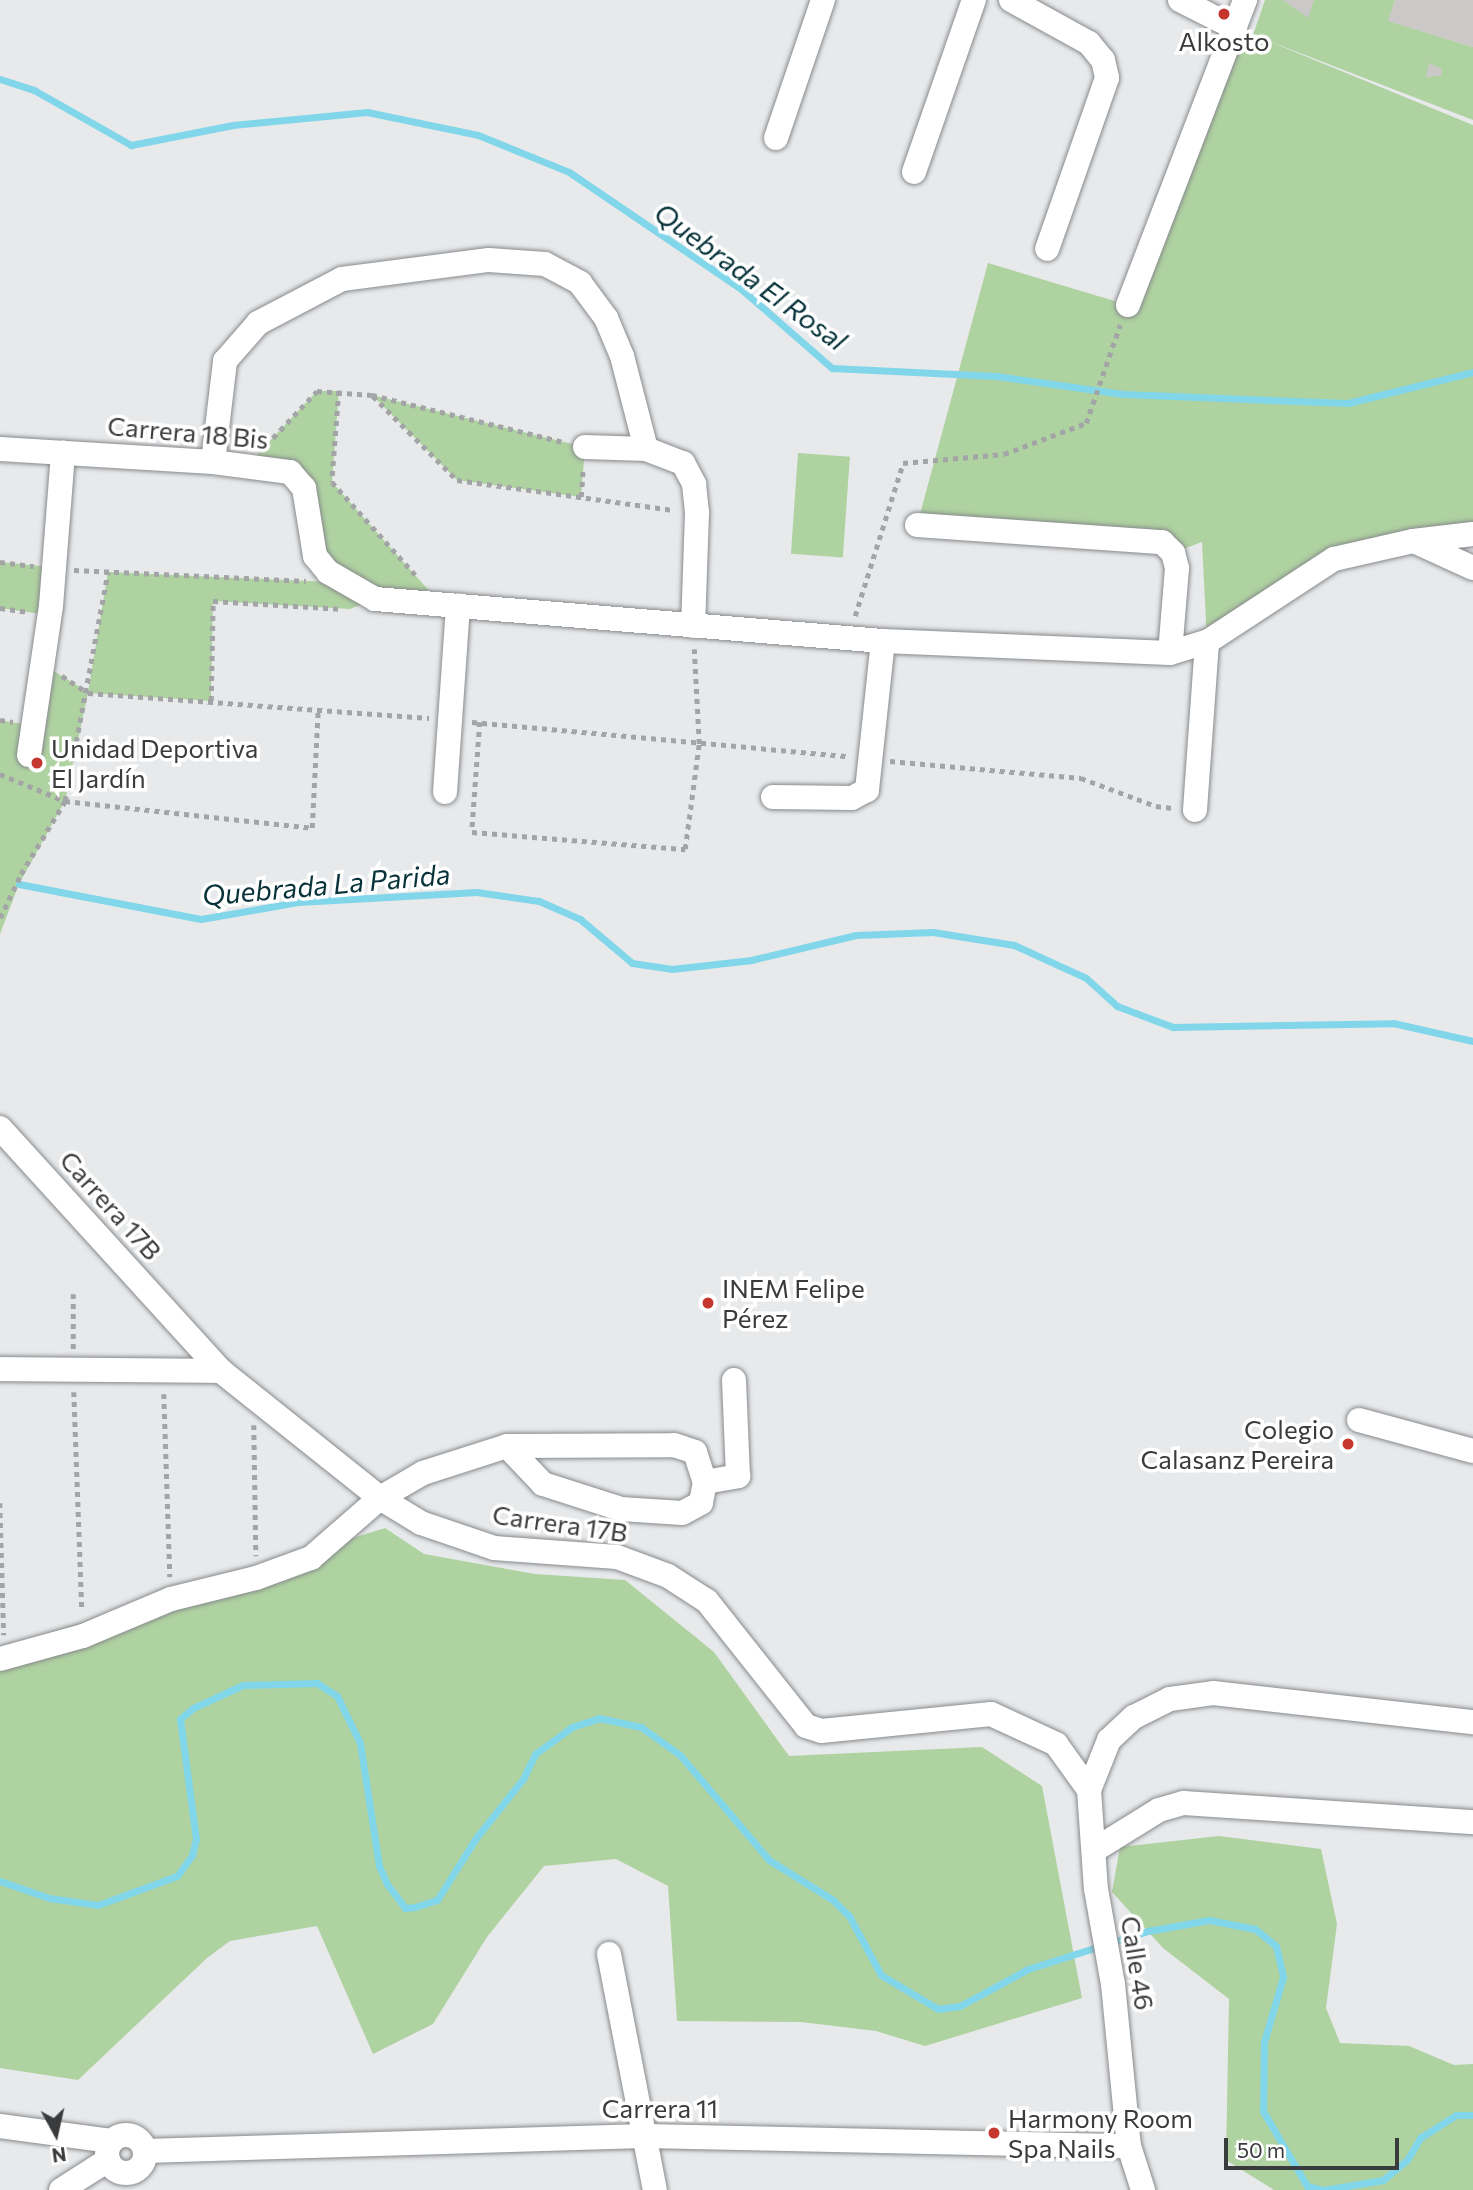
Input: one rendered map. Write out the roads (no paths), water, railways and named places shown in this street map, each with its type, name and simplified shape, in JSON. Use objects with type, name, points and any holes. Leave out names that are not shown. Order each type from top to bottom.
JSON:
[{"type":"street","points":[[776,138],[823,0]]},
{"type":"street","points":[[914,172],[974,0]]},
{"type":"street","points":[[1011,0],[1089,43],[1103,60],[1107,78],[1047,249]]},
{"type":"street","points":[[1180,0],[1235,27]]},
{"type":"street","points":[[1128,305],[1166,197],[1245,0]]},
{"type":"street","points":[[213,462],[225,361],[258,323],[342,279],[489,260],[545,264],[580,283],[606,318],[622,356],[646,449]]},
{"type":"street","points":[[584,447],[646,449],[683,463],[694,484],[697,513],[693,626]]},
{"type":"street","name":"Carrera 18 Bis","points":[[0,449],[213,462],[290,472],[304,488],[315,556],[328,572],[374,599],[449,604]]},
{"type":"street","points":[[29,755],[51,606],[63,452]]},
{"type":"street","points":[[916,526],[1162,542],[1172,553],[1177,568],[1170,653]]},
{"type":"street","points":[[444,792],[453,720],[449,604],[883,641],[1170,653],[1207,642],[1334,559],[1413,541],[1473,534]]},
{"type":"street","points":[[1413,541],[1473,568]]},
{"type":"street","points":[[773,797],[852,798],[867,790],[883,641]]},
{"type":"street","points":[[1195,810],[1207,642]]},
{"type":"street","name":"Carrera 17B","points":[[0,1128],[221,1371],[253,1392],[380,1498],[421,1523],[494,1548],[617,1557],[668,1576],[707,1601],[806,1726],[821,1731],[991,1714],[1056,1744],[1089,1790]]},
{"type":"street","points":[[0,1369],[221,1371]]},
{"type":"street","points":[[705,1482],[738,1476],[734,1380]]},
{"type":"street","points":[[1359,1420],[1473,1451]]},
{"type":"street","points":[[3,1659],[83,1636],[171,1599],[256,1578],[311,1558],[380,1498],[423,1473],[507,1446],[674,1445],[695,1452],[705,1482],[701,1503],[682,1513],[621,1509],[543,1484],[507,1446]]},
{"type":"street","points":[[1089,1790],[1109,1740],[1134,1717],[1170,1699],[1213,1693],[1473,1722]]},
{"type":"street","name":"Calle 46","points":[[1089,1790],[1096,1849],[1096,1889],[1113,1984],[1129,2146]]},
{"type":"street","points":[[1096,1849],[1159,1810],[1184,1803],[1473,1822]]},
{"type":"street","points":[[609,1954],[655,2190]]},
{"type":"street","points":[[0,2126],[109,2151]]},
{"type":"street","name":"Carrera 11","points":[[109,2151],[119,2171],[134,2171],[145,2151],[645,2136],[1129,2146]]},
{"type":"street","points":[[1129,2146],[1143,2190]]},
{"type":"street","points":[[61,2190],[109,2151]]},
{"type":"waterway","name":"Quebrada El Rosal","points":[[0,79],[34,90],[131,145],[233,125],[367,112],[478,135],[569,172],[740,288],[832,368],[996,376],[1123,394],[1348,403],[1473,372]]},
{"type":"waterway","name":"Quebrada La Parida","points":[[19,884],[201,919],[298,902],[477,892],[539,901],[580,919],[632,963],[672,969],[751,960],[856,935],[933,932],[1014,945],[1086,978],[1117,1006],[1173,1027],[1393,1023],[1473,1041]]},
{"type":"waterway","points":[[0,1881],[49,1898],[98,1905],[177,1876],[192,1855],[196,1839],[180,1719],[193,1708],[243,1685],[317,1683],[337,1696],[360,1743],[379,1866],[387,1884],[405,1908],[415,1907],[437,1900],[476,1838],[523,1779],[535,1754],[572,1727],[599,1718],[641,1727],[680,1755],[769,1860],[833,1900],[849,1916],[881,1975],[938,2009],[960,2006],[1028,1969],[1148,1931],[1209,1920],[1255,1929],[1276,1946],[1283,1977],[1264,2042],[1263,2111],[1307,2186],[1323,2190],[1383,2180],[1407,2160],[1420,2138],[1456,2115],[1473,2115]]},
{"type":"place","name":"Alkosto","points":[[1224,14]]},
{"type":"place","name":"Unidad Deportiva El Jardín","points":[[37,763]]},
{"type":"place","name":"INEM Felipe Pérez","points":[[708,1303]]},
{"type":"place","name":"Colegio Calasanz Pereira","points":[[1348,1444]]},
{"type":"place","name":"Harmony Room Spa Nails","points":[[994,2133]]}]
